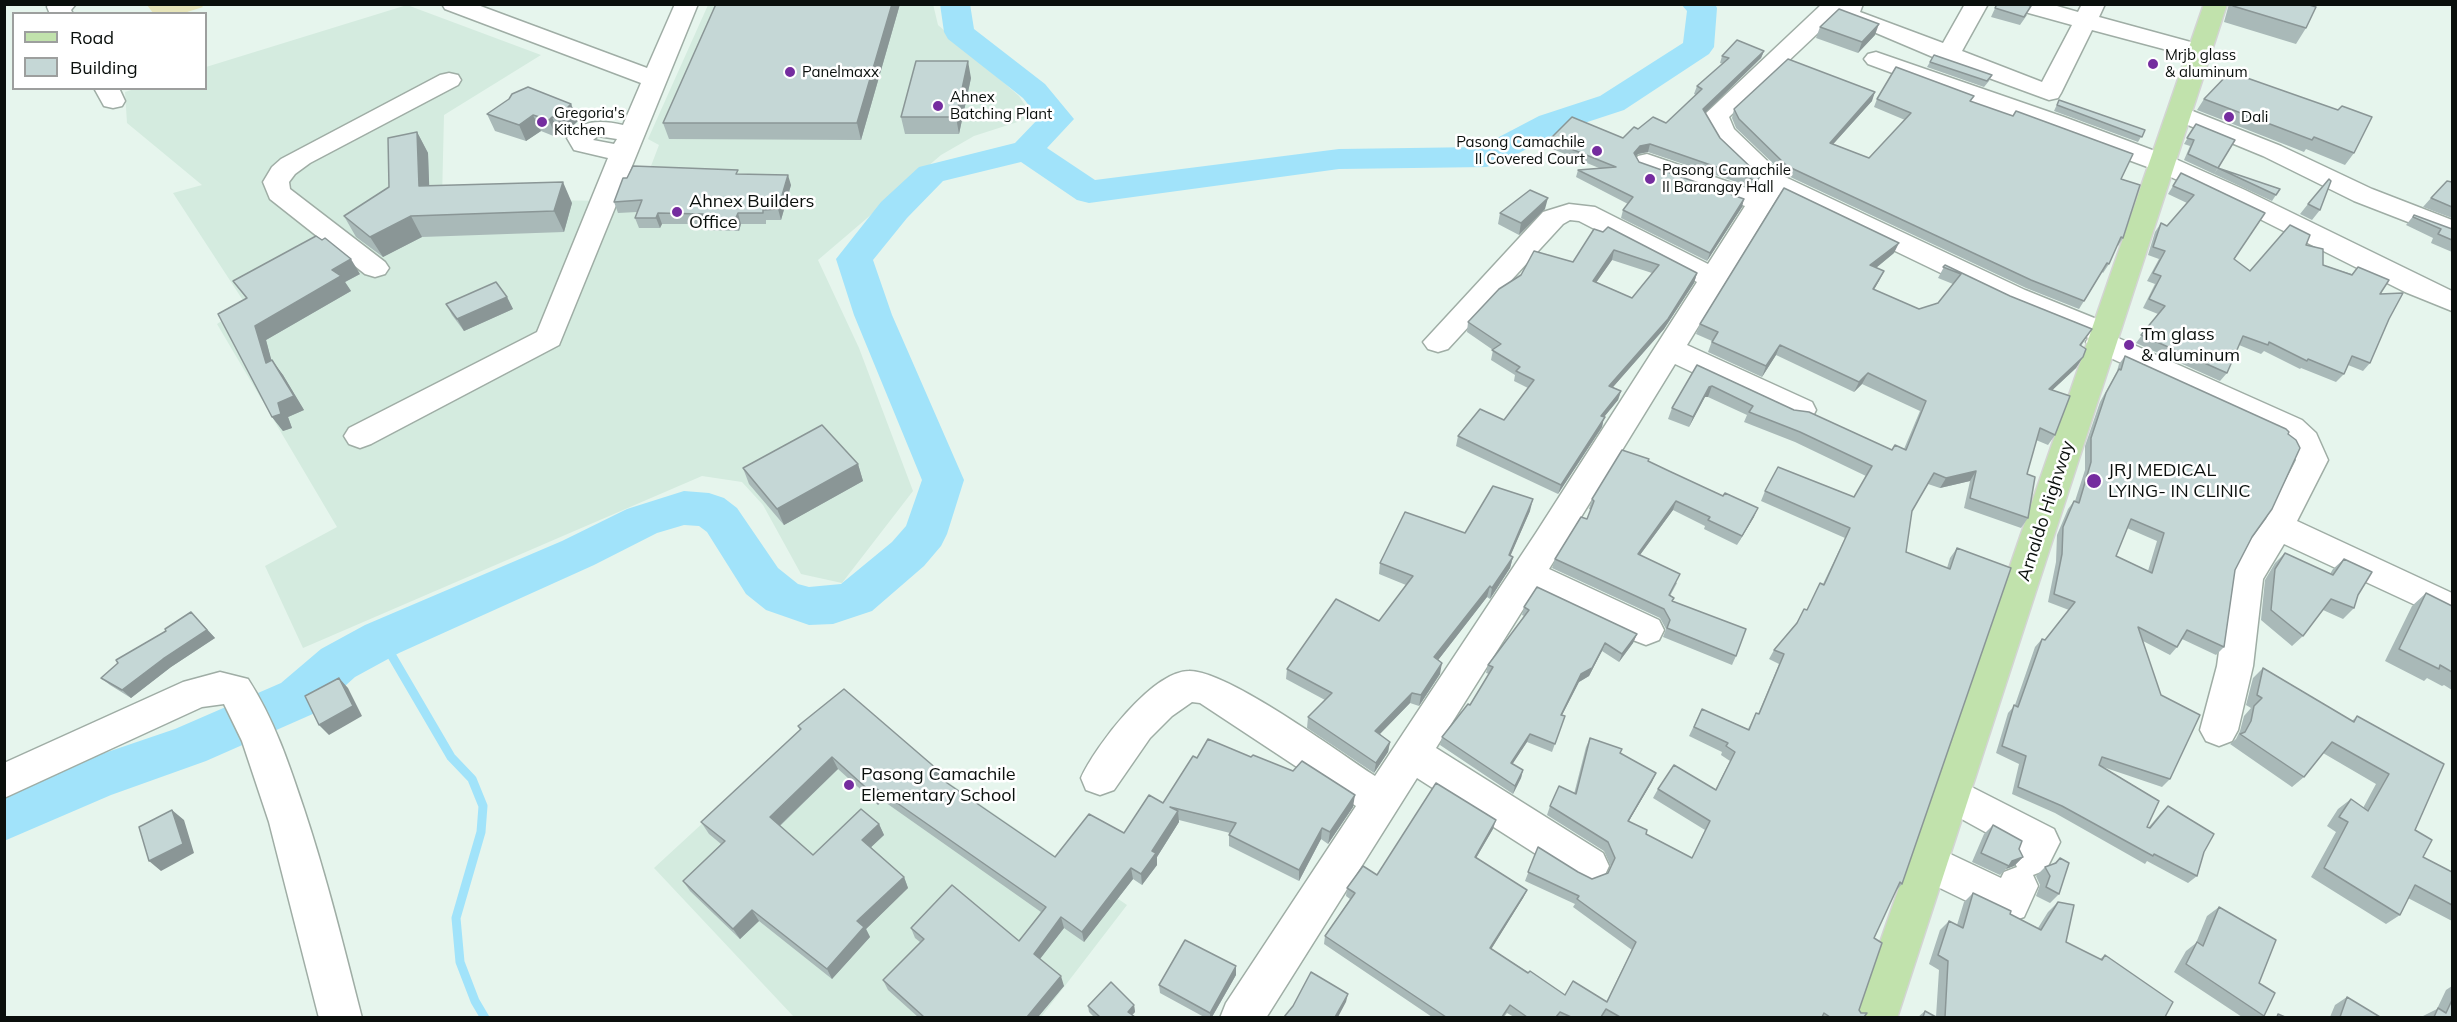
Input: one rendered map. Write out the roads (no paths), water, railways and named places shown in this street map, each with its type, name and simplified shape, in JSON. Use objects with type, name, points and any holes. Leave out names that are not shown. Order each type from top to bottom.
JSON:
[{"type":"main road","name":"Arnaldo Highway","points":[[1875,1017],[1952,794],[2216,4]]},
{"type":"street","points":[[453,4],[656,80]]},
{"type":"street","points":[[360,436],[549,338],[627,144],[687,4]]},
{"type":"street","points":[[1768,193],[1718,124],[1716,116],[1836,4]]},
{"type":"street","points":[[1854,4],[1846,15],[2049,93],[2090,13]]},
{"type":"street","points":[[1948,55],[1977,4]]},
{"type":"street","points":[[2022,4],[2090,13],[2201,52]]},
{"type":"street","points":[[1876,59],[2163,163],[2302,228],[2401,280],[2452,302]]},
{"type":"street","points":[[375,268],[279,193],[275,180],[282,171],[301,158],[449,80]]},
{"type":"street","points":[[2180,113],[2272,152],[2364,195],[2451,226]]},
{"type":"street","points":[[1647,162],[1768,193],[2015,297],[2272,418],[2291,428],[2305,441],[2312,460],[2278,527],[2258,555],[2246,579],[2235,666],[2219,730]]},
{"type":"street","points":[[2364,195],[2382,173]]},
{"type":"street","points":[[1241,1017],[1528,573],[1768,193]]},
{"type":"street","points":[[1438,342],[1553,218],[1562,212],[1585,213],[1715,279]]},
{"type":"street","points":[[1670,349],[1801,410]]},
{"type":"street","points":[[2278,527],[2452,608]]},
{"type":"street","points":[[1528,573],[1646,630]]},
{"type":"street","points":[[1100,778],[1137,724],[1156,706],[1187,686],[1207,689],[1381,801]]},
{"type":"street","points":[[4,782],[196,693],[220,688],[235,690],[244,702],[271,767],[300,854],[341,1017]]},
{"type":"street","points":[[1412,753],[1588,866]]},
{"type":"street","points":[[1927,862],[2010,903],[2040,842],[1952,794]]},
{"type":"waterway","points":[[955,4],[959,32],[1034,91],[1057,119],[1027,150]]},
{"type":"waterway","points":[[1027,150],[1089,192],[1339,159],[1486,157],[1551,123],[1612,103],[1698,47],[1702,8],[1696,4]]},
{"type":"waterway","points":[[4,818],[96,778],[188,746],[298,698],[338,663],[382,639],[578,553],[642,521],[684,508],[709,510],[722,520],[762,581],[782,597],[809,606],[833,605],[856,598],[908,554],[925,534],[943,480],[873,315],[854,259],[894,210],[931,174],[1027,150]]},
{"type":"waterway","points":[[382,639],[451,757],[472,779],[483,806],[481,832],[456,918],[460,962],[475,1001],[485,1018]]},
{"type":"place","name":"Mrjb glass & aluminum","points":[[2153,64]]},
{"type":"place","name":"Panelmaxx","points":[[790,72]]},
{"type":"place","name":"Ahnex Batching Plant","points":[[938,106]]},
{"type":"place","name":"Dali","points":[[2229,117]]},
{"type":"place","name":"Gregoria's Kitchen","points":[[542,122]]},
{"type":"place","name":"Pasong Camachile II Covered Court","points":[[1597,151]]},
{"type":"place","name":"Pasong Camachile II Barangay Hall","points":[[1650,179]]},
{"type":"place","name":"Ahnex Builders Office","points":[[677,212]]},
{"type":"place","name":"Tm glass & aluminum","points":[[2129,345]]},
{"type":"place","name":"JRJ MEDICAL LYING- IN CLINIC","points":[[2094,481]]},
{"type":"place","name":"Pasong Camachile Elementary School","points":[[849,785]]}]
